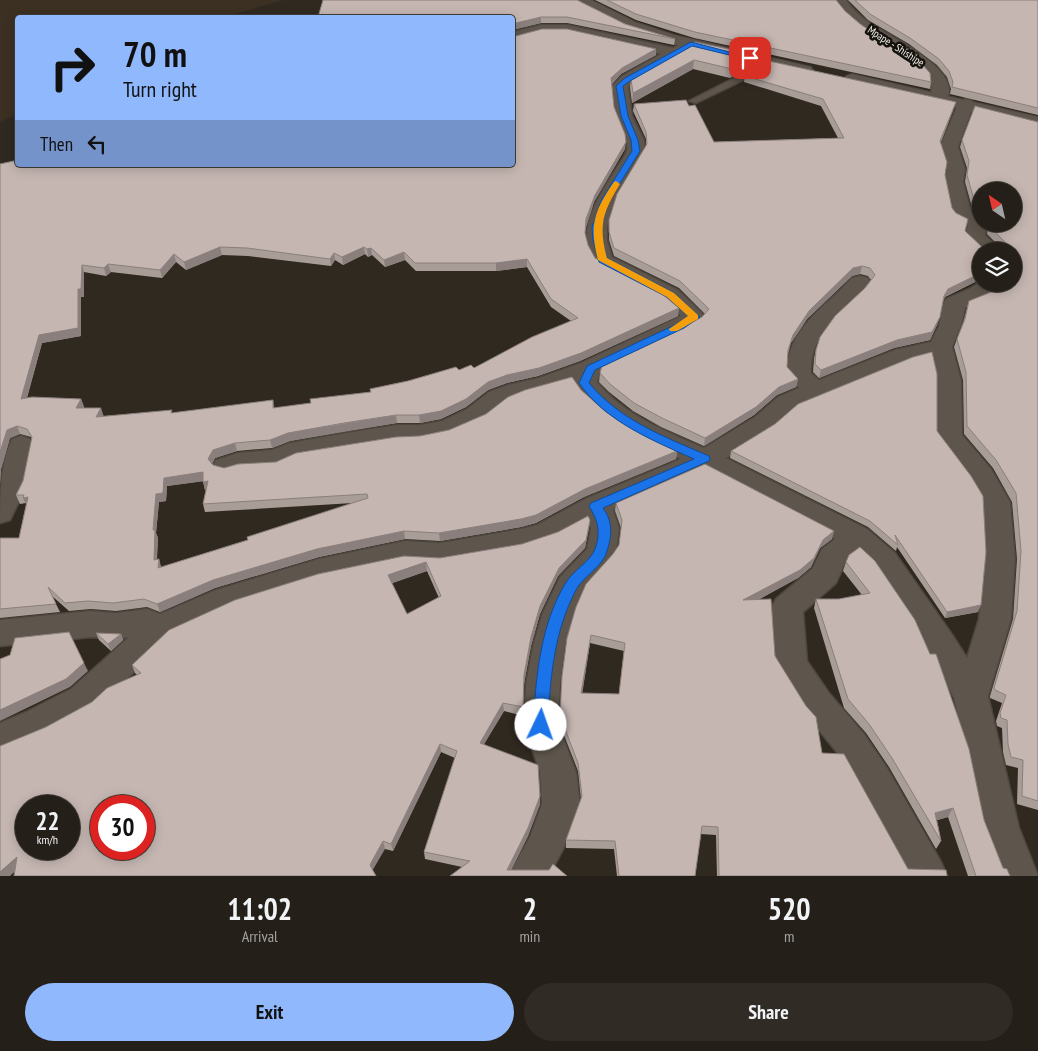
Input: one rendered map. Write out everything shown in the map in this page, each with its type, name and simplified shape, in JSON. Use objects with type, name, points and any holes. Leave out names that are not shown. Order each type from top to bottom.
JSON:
[{"type":"street","points":[[580,0],[683,49]]},
{"type":"street","name":"Mpape - Shishipe","points":[[840,0],[846,11],[856,20],[905,50],[933,72],[940,85],[940,98]]},
{"type":"street","points":[[515,36],[541,29],[566,29],[822,73]]},
{"type":"street","points":[[226,466],[238,462],[278,458],[290,452],[346,442],[397,434],[420,434],[448,428],[476,415],[498,398],[517,390],[545,384],[590,368],[680,326],[695,317],[670,295],[602,260],[597,240],[597,227],[605,201],[636,151],[635,140],[624,116],[620,86],[628,79],[683,49]]},
{"type":"street","points":[[841,77],[940,98],[1038,122]]},
{"type":"street","points":[[966,104],[949,147],[956,169],[954,182],[962,216],[976,222],[978,225],[974,237],[980,242]]},
{"type":"street","points":[[815,390],[799,375],[798,354],[808,336],[822,319],[860,283]]},
{"type":"street","points":[[971,696],[994,619],[1000,559],[996,502],[981,476],[950,436],[949,380],[940,348],[950,326],[954,304],[980,292]]},
{"type":"street","points":[[0,739],[38,723],[83,699],[160,628],[227,598],[319,570],[405,552],[440,554],[522,540],[547,532],[595,506],[705,459],[764,423],[787,404],[815,390],[903,355],[940,348]]},
{"type":"street","points":[[590,368],[584,383],[598,400],[614,414],[857,538],[884,562],[942,645],[971,696],[1000,828],[1018,876]]},
{"type":"street","points":[[0,514],[11,489],[21,444]]},
{"type":"street","points":[[528,876],[545,847],[561,804],[558,772],[541,725],[543,684],[549,646],[558,615],[571,585],[601,553],[606,528],[602,515],[595,506]]},
{"type":"street","points":[[857,538],[833,557],[826,575],[788,608],[792,664],[817,703],[852,745],[874,780],[927,876]]},
{"type":"street","points":[[0,633],[91,624],[116,626],[147,622],[160,628]]},
{"type":"lane","points":[[693,101],[757,70],[766,62]]},
{"type":"shaded area","points":[[0,0],[283,0],[232,15],[15,15],[15,115],[0,122]]},
{"type":"building","points":[[323,0],[577,0],[625,24],[675,39],[567,17],[541,17],[515,23],[515,15],[319,15]]},
{"type":"building","points":[[607,0],[836,0],[860,24],[921,63],[930,73],[931,82],[695,32],[636,14]]},
{"type":"building","points":[[855,0],[1038,0],[1038,108],[952,87],[953,82],[949,71],[939,59],[910,38],[870,14]]},
{"type":"building","points":[[542,29],[567,29],[656,49],[622,68],[611,78],[614,107],[625,134],[626,142],[595,195],[586,219],[585,233],[588,245],[595,258],[662,294],[679,308],[581,353],[539,368],[507,375],[488,382],[466,399],[441,411],[419,415],[396,415],[344,423],[288,433],[270,440],[235,443],[213,450],[208,459],[213,465],[224,468],[238,464],[276,462],[296,453],[396,437],[420,436],[449,430],[486,414],[508,397],[525,390],[572,377],[581,390],[606,412],[635,430],[677,451],[585,489],[536,515],[439,533],[404,531],[317,549],[213,580],[157,604],[144,599],[113,603],[88,601],[65,603],[48,587],[56,604],[0,609],[0,538],[19,538],[28,497],[23,498],[24,495],[16,495],[23,481],[32,437],[27,429],[17,426],[7,430],[0,452],[0,164],[15,161],[15,167],[515,167],[515,36]],"holes":[[[220,247],[247,248],[330,259],[334,253],[342,257],[364,247],[367,249],[371,248],[384,260],[404,252],[415,263],[496,263],[527,259],[551,299],[578,318],[532,337],[474,368],[471,365],[459,370],[456,367],[408,381],[370,389],[371,392],[310,399],[311,403],[273,408],[273,400],[171,413],[172,410],[96,417],[101,408],[76,408],[81,399],[32,397],[21,399],[39,335],[78,328],[78,289],[81,289],[82,265],[104,268],[108,264],[160,270],[174,254],[184,262]],[[203,472],[203,482],[208,481],[203,504],[367,494],[368,498],[247,537],[248,540],[158,568],[159,559],[154,560],[155,530],[153,530],[156,494],[163,493],[164,478]]]},
{"type":"building","points":[[695,42],[757,55],[732,69],[694,60],[633,93],[631,79]]},
{"type":"building","points":[[769,61],[956,102],[940,141],[947,162],[945,175],[952,208],[956,213],[968,219],[965,231],[977,242],[972,242],[972,277],[948,289],[944,296],[940,317],[932,332],[897,340],[821,370],[815,364],[816,350],[820,337],[835,316],[865,288],[875,275],[870,268],[862,266],[853,268],[809,311],[793,335],[788,350],[787,367],[798,379],[779,387],[756,407],[705,438],[634,403],[610,384],[600,373],[602,365],[675,332],[702,317],[709,309],[680,281],[614,248],[609,232],[609,220],[617,194],[647,144],[646,132],[634,104],[686,100],[689,106],[695,105],[714,142],[844,138],[823,99],[745,76]]},
{"type":"building","points":[[975,106],[1038,122],[1038,801],[1022,796],[1023,760],[1011,757],[1008,744],[1007,720],[1001,718],[1000,713],[1006,695],[994,688],[1017,611],[1021,551],[1016,493],[996,460],[967,426],[966,372],[957,339],[965,319],[969,301],[991,292],[1022,292],[1022,242],[1005,242],[995,232],[1022,232],[1022,182],[972,182],[972,192],[967,175],[969,161],[962,140]]},
{"type":"building","points":[[932,352],[937,374],[937,431],[971,476],[983,496],[986,552],[981,605],[947,612],[895,535],[898,545],[870,521],[731,451],[775,424],[798,404],[913,357]]},
{"type":"building","points":[[705,464],[834,531],[823,540],[814,558],[800,570],[743,600],[771,599],[775,656],[806,706],[816,717],[822,753],[844,754],[908,869],[946,870],[947,876],[719,876],[718,827],[702,826],[695,876],[619,876],[615,841],[566,840],[582,796],[578,763],[560,716],[562,676],[567,638],[576,607],[586,584],[619,545],[622,520],[616,503]],"holes":[[[591,635],[625,643],[619,694],[581,693]]]},
{"type":"building","points":[[588,516],[590,520],[586,540],[559,568],[540,606],[531,637],[524,675],[523,707],[503,703],[480,743],[538,765],[540,796],[528,828],[507,870],[549,870],[553,864],[567,876],[450,876],[470,861],[424,852],[457,751],[440,744],[391,844],[383,841],[370,865],[376,876],[14,876],[17,860],[80,860],[80,795],[15,795],[15,859],[0,872],[0,746],[46,727],[92,702],[107,688],[141,673],[132,665],[169,630],[235,600],[318,574],[404,556],[440,558],[522,544],[558,532]],"holes":[[[426,562],[441,596],[407,614],[388,575]]]},
{"type":"building","points":[[860,547],[875,561],[915,620],[930,654],[936,654],[969,749],[984,820],[1003,868],[1007,869],[1010,876],[976,876],[953,808],[935,813],[941,841],[892,758],[869,724],[848,699],[816,599],[839,599],[870,593],[846,562],[849,555]]},
{"type":"building","points":[[69,632],[84,663],[66,679],[0,710],[0,659],[10,655],[15,638]]},
{"type":"building","points":[[96,633],[121,634],[108,644]]},
{"type":"slow traffic","points":[[616,184],[605,201],[597,227],[597,240],[602,260],[670,295],[686,307],[695,317],[674,329]]},
{"type":"route","points":[[541,725],[543,684],[549,646],[558,615],[571,585],[601,553],[606,528],[602,515],[595,506],[705,459],[656,437],[614,414],[598,400],[584,383],[590,368],[680,326],[695,317],[686,307],[670,295],[602,260],[597,240],[597,227],[605,201],[632,161],[636,151],[635,140],[624,116],[619,91],[620,86],[628,79],[691,44],[750,58]]}]
